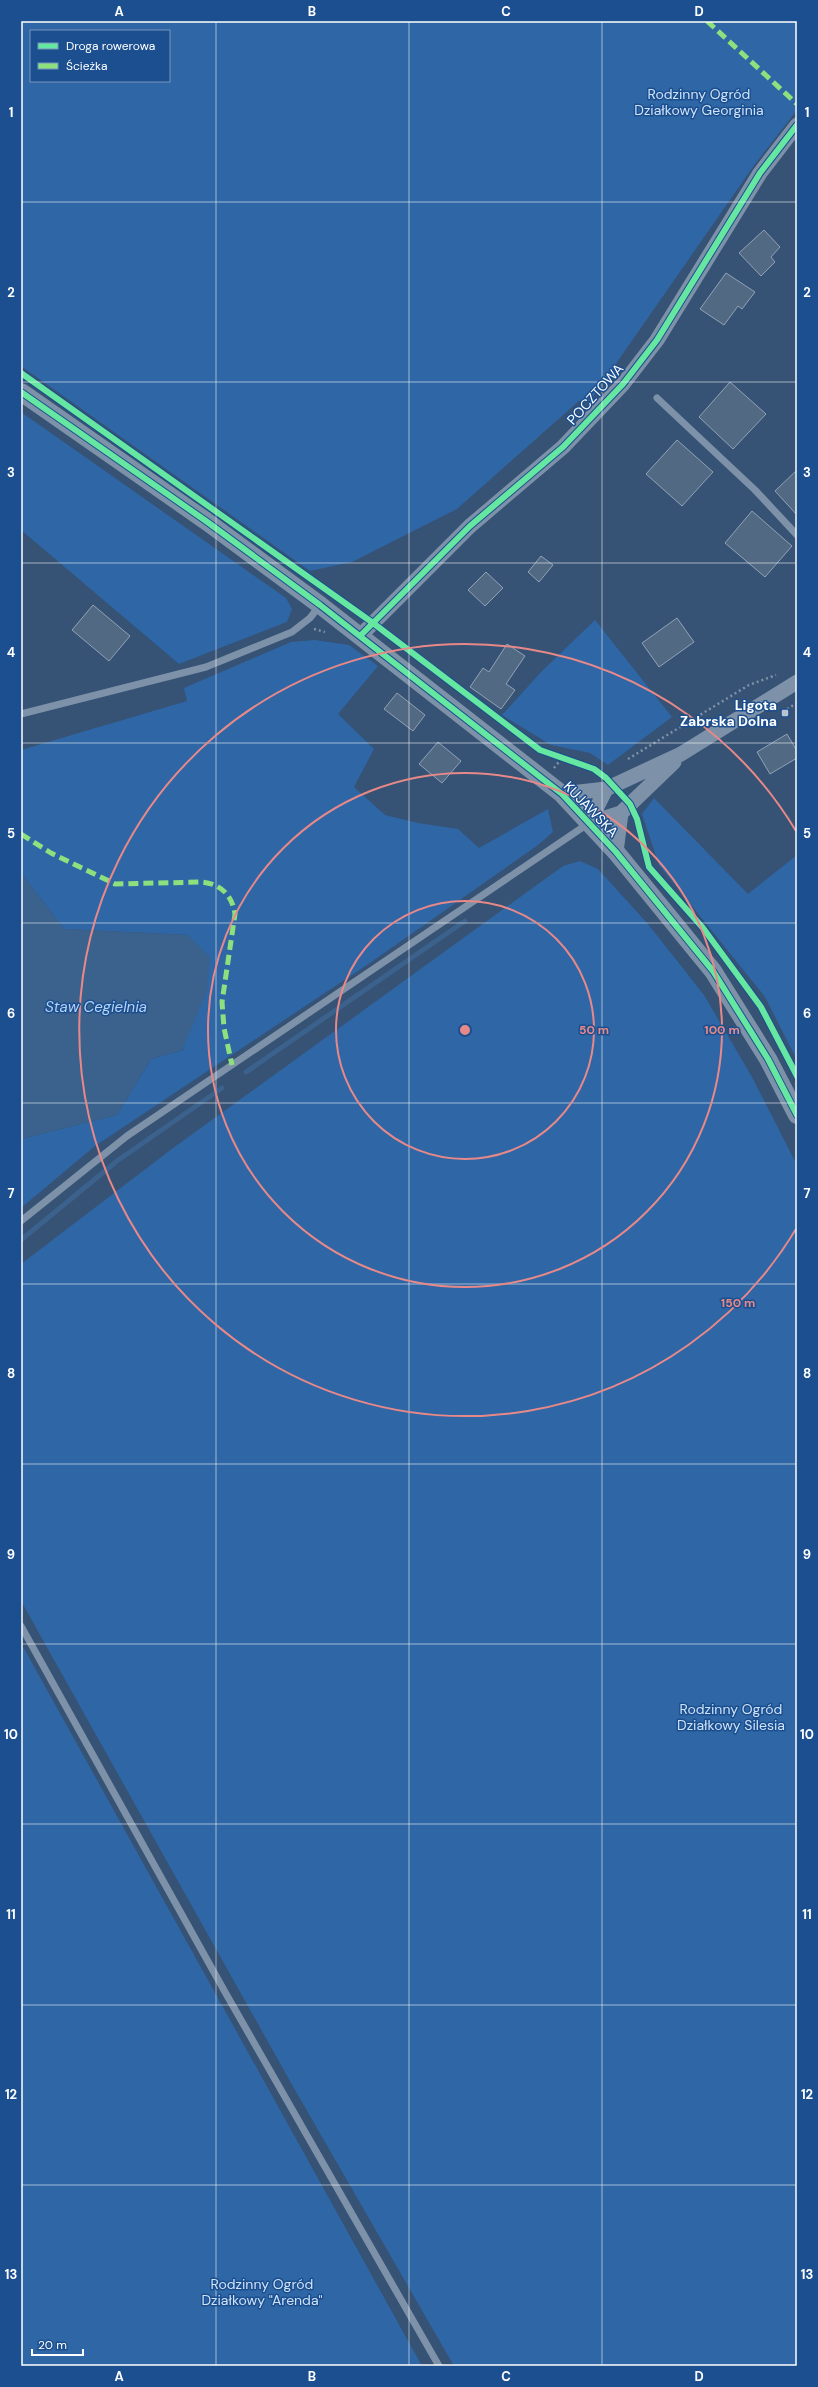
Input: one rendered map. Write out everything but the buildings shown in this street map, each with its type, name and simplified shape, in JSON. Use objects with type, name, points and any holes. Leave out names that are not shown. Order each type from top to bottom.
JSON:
[{"type":"street","name":"POCZTOWA","points":[[360,636],[470,526],[563,447],[623,384],[657,340],[760,173],[797,125]]},
{"type":"street","name":"KUJAWSKA","points":[[21,392],[206,521],[320,605],[562,794],[616,852],[713,971],[768,1059],[797,1115]]},
{"type":"street","points":[[562,794],[606,789],[681,754],[797,682]]},
{"type":"street","points":[[589,823],[621,813],[681,754]]},
{"type":"street","points":[[589,823],[606,789]]},
{"type":"street","points":[[616,852],[621,813]]},
{"type":"lane","points":[[657,398],[733,468],[797,535]]},
{"type":"lane","points":[[21,714],[206,667],[292,632],[306,622],[320,605]]},
{"type":"lane","points":[[21,1221],[105,1152],[589,823]]},
{"type":"lane","points":[[21,1626],[217,1979],[439,2366]]},
{"type":"path","points":[[622,763],[749,685],[783,672]]},
{"type":"green space","name":"Rodzinny Ogród Działkowy Georginia","points":[[21,21],[797,21],[797,110],[755,164],[590,401],[579,401],[457,509],[352,562],[310,571],[21,366]]},
{"type":"green space","points":[[21,412],[286,598],[292,609],[287,622],[179,664],[21,530]]},
{"type":"green space","points":[[595,620],[672,717],[608,765],[590,753],[551,745],[502,715],[541,672]]},
{"type":"green space","points":[[315,640],[349,645],[378,666],[338,714],[374,749],[354,787],[385,815],[418,823],[458,829],[479,848],[548,809],[553,832],[538,845],[370,963],[95,1146],[21,1208],[21,1139],[117,1115],[151,1059],[183,1050],[188,935],[64,929],[21,873],[21,750],[187,701],[184,688],[291,642]]},
{"type":"green space","points":[[654,798],[748,894],[797,855],[797,1060],[765,997],[659,865],[642,814]]},
{"type":"green space","name":"Rodzinny Ogród Działkowy Silesia","points":[[580,861],[598,869],[648,924],[704,995],[752,1077],[797,1165],[797,2366],[454,2366],[295,2090],[21,1601],[21,1264],[173,1148],[563,866]]},
{"type":"green space","name":"Rodzinny Ogród Działkowy \"Arenda\"","points":[[21,1643],[422,2366],[21,2366]]},
{"type":"water","name":"Staw Cegielnia","points":[[21,873],[64,929],[188,935],[210,957],[207,991],[182,1050],[151,1059],[117,1115],[21,1139]]},
{"type":"waterway","points":[[246,1072],[465,921]]},
{"type":"waterway","points":[[21,1240],[117,1161],[222,1088]]},
{"type":"marked path","points":[[707,21],[797,104]]},
{"type":"marked path","points":[[21,834],[51,853],[115,884],[202,882],[215,885],[228,896],[234,907],[235,914],[222,1002],[224,1028],[232,1065]]},
{"type":"cycle path","points":[[360,636],[470,526],[563,447],[623,384],[657,340],[760,173],[797,125]]},
{"type":"cycle path","points":[[21,373],[373,623],[540,750],[594,769],[606,778],[630,804],[637,819],[649,867],[703,928],[761,1007],[797,1076]]},
{"type":"cycle path","points":[[21,392],[206,521],[320,605],[562,794],[616,852],[713,971],[768,1059],[797,1115]]},
{"type":"place","name":"Ligota Zabrska Dolna","points":[[785,713]]}]
